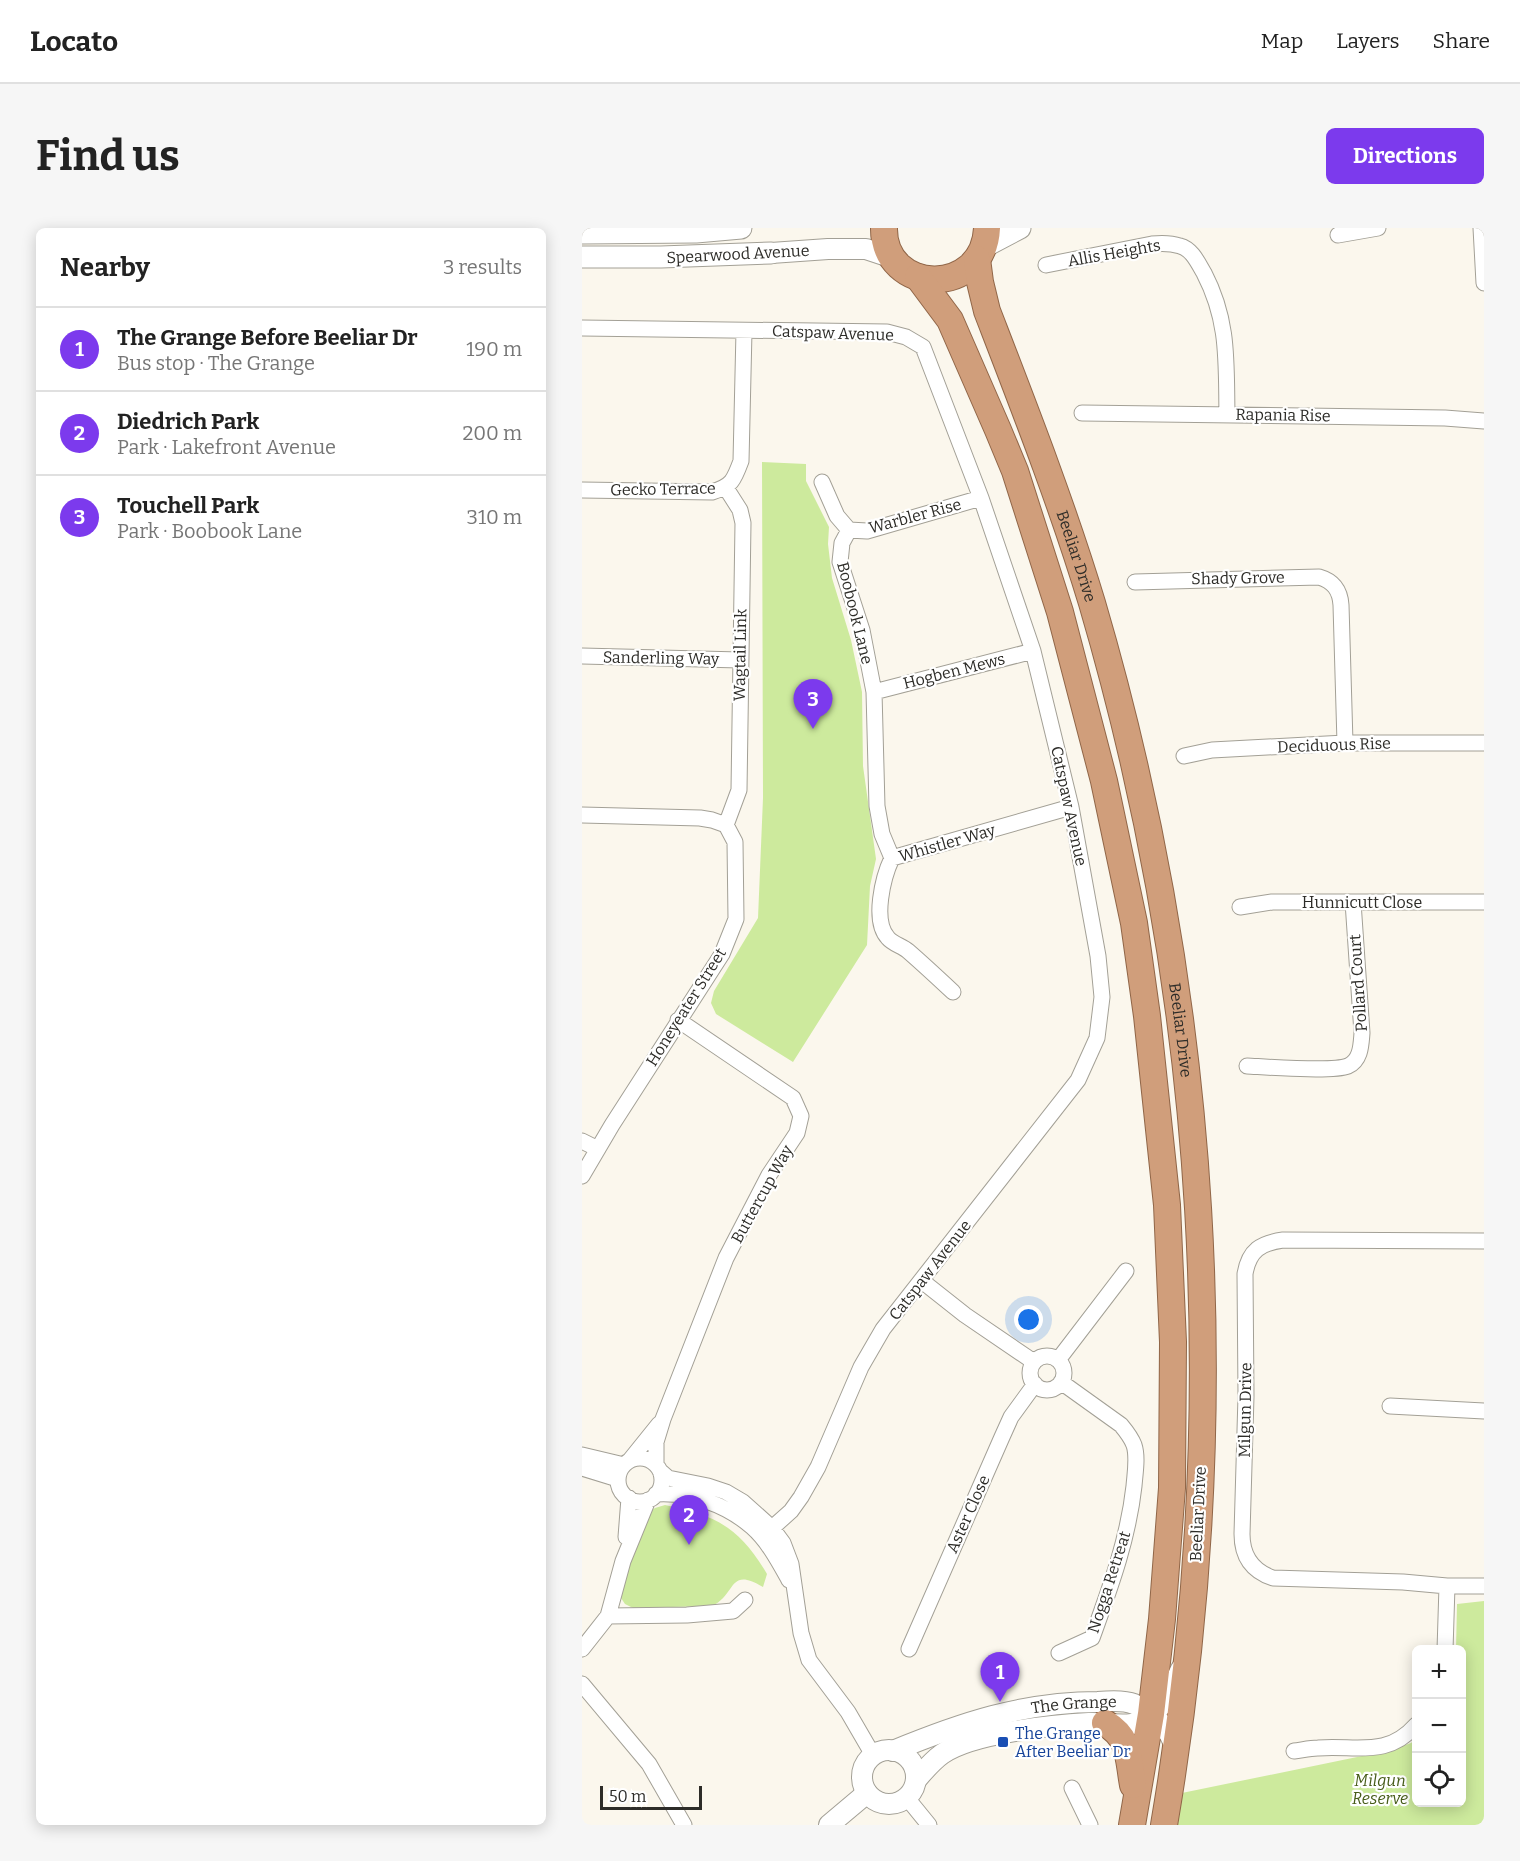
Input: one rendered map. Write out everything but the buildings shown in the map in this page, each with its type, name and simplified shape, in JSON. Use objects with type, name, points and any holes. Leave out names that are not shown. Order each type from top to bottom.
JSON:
[{"type":"highway","points":[[884,228],[887,246],[893,258]]},
{"type":"highway","points":[[918,277],[944,280],[956,276],[968,269],[983,245]]},
{"type":"highway","name":"Beeliar Drive","points":[[983,245],[980,282],[987,310],[1059,500],[1097,621],[1133,758],[1152,844],[1184,1044],[1192,1117],[1201,1271],[1203,1357],[1201,1476],[1188,1656],[1164,1825]]},
{"type":"highway","name":"Beeliar Drive","points":[[893,258],[908,273],[918,277],[950,320],[1015,471],[1063,623],[1104,782],[1134,923],[1157,1095],[1167,1205],[1173,1342],[1172,1488],[1162,1619],[1151,1714],[1132,1825]]},
{"type":"highway","points":[[1105,1723],[1119,1732],[1124,1741],[1137,1800]]},
{"type":"main road","name":"Spearwood Avenue","points":[[582,233],[741,228]]},
{"type":"main road","points":[[983,245],[1020,228]]},
{"type":"main road","name":"Spearwood Avenue","points":[[582,257],[771,253]]},
{"type":"street","points":[[1338,235],[1378,228]]},
{"type":"street","points":[[1481,228],[1484,283]]},
{"type":"street","name":"Allis Heights","points":[[1046,265],[1152,244],[1166,243],[1181,246],[1190,252],[1209,282],[1224,328],[1227,414]]},
{"type":"street","name":"Spearwood Avenue","points":[[771,253],[866,249],[893,258]]},
{"type":"street","name":"Catspaw Avenue","points":[[582,328],[887,332],[906,337],[923,347],[981,498],[1033,651],[1071,807],[1098,956],[1102,997],[1097,1038],[1078,1080],[883,1329],[861,1367],[818,1467],[801,1497],[791,1511],[767,1532]]},
{"type":"street","name":"Gecko Terrace","points":[[582,490],[712,492],[726,488],[734,479],[741,461],[744,331]]},
{"type":"street","name":"Rapania Rise","points":[[1082,413],[1445,418],[1484,421]]},
{"type":"street","points":[[822,482],[837,516],[849,530]]},
{"type":"street","name":"Wagtail Link","points":[[726,488],[740,510],[743,523],[739,790],[726,825]]},
{"type":"street","name":"Warbler Rise","points":[[849,530],[867,531],[981,498]]},
{"type":"street","name":"Boobook Lane","points":[[849,530],[842,543],[840,562],[862,630],[874,692],[877,806],[882,834],[892,858]]},
{"type":"street","name":"Shady Grove","points":[[1135,582],[1319,577],[1342,586],[1340,596],[1345,743]]},
{"type":"street","name":"Hogben Mews","points":[[874,692],[1033,651]]},
{"type":"street","name":"Sanderling Way","points":[[582,656],[740,660]]},
{"type":"street","name":"Deciduous Rise","points":[[1185,756],[1212,750],[1345,743],[1484,743]]},
{"type":"street","name":"Whistler Way","points":[[953,992],[906,950],[888,939],[882,928],[881,898],[885,873],[892,858],[1071,807]]},
{"type":"street","points":[[582,815],[700,818],[726,825]]},
{"type":"street","name":"Honeyeater Street","points":[[582,1176],[678,1020],[722,954],[736,919],[735,842],[726,825]]},
{"type":"street","name":"Hunnicutt Close","points":[[1240,907],[1272,902],[1484,902]]},
{"type":"street","name":"Pollard Court","points":[[1247,1066],[1333,1068],[1360,1065],[1362,1033],[1353,902]]},
{"type":"street","name":"Buttercup Way","points":[[658,1468],[656,1442],[663,1419],[726,1258],[769,1175],[797,1133],[801,1116],[793,1098],[678,1020]]},
{"type":"street","points":[[582,1141],[598,1149]]},
{"type":"street","name":"Milgun Drive","points":[[1484,1240],[1283,1240],[1269,1242],[1259,1247],[1247,1263],[1245,1274],[1246,1396],[1242,1534],[1242,1548],[1247,1559],[1263,1575],[1273,1578],[1484,1586]]},
{"type":"street","points":[[1058,1360],[1126,1270]]},
{"type":"street","points":[[922,1281],[965,1315],[1034,1362]]},
{"type":"street","points":[[1048,1356],[1058,1360],[1063,1370],[1061,1382],[1051,1389],[1040,1388],[1030,1376],[1034,1362],[1038,1358],[1048,1356]]},
{"type":"street","name":"Nogga Retreat","points":[[1059,1653],[1092,1638],[1118,1566],[1129,1522],[1136,1456],[1134,1444],[1121,1425],[1061,1382]]},
{"type":"street","name":"Aster Close","points":[[909,1649],[1011,1417],[1035,1384]]},
{"type":"street","points":[[1390,1406],[1484,1411]]},
{"type":"street","name":"Buttercup Way","points":[[624,1468],[643,1441],[663,1419]]},
{"type":"street","points":[[582,1455],[624,1468]]},
{"type":"street","points":[[582,1468],[624,1468],[641,1458],[652,1461],[668,1478],[708,1486],[726,1492],[743,1502],[767,1532],[795,1591],[801,1633],[809,1660],[848,1712],[873,1755]]},
{"type":"street","points":[[624,1468],[621,1490],[629,1498],[642,1501],[676,1493],[708,1501],[751,1526],[767,1532]]},
{"type":"street","points":[[622,1561],[661,1483],[658,1468]]},
{"type":"street","points":[[582,1649],[608,1616],[622,1561],[629,1498]]},
{"type":"street","points":[[1445,1645],[1447,1586]]},
{"type":"street","points":[[608,1616],[687,1615],[733,1611],[745,1600]]},
{"type":"street","name":"The Grange","points":[[916,1780],[941,1754],[987,1737],[1031,1728],[1105,1723],[1133,1724],[1142,1721],[1158,1709],[1172,1690],[1188,1656]]},
{"type":"street","points":[[582,1684],[649,1764],[684,1825]]},
{"type":"street","name":"The Grange","points":[[893,1751],[972,1721],[1039,1705],[1077,1702],[1132,1703],[1151,1714],[1168,1732],[1176,1750]]},
{"type":"street","points":[[1294,1751],[1318,1748],[1384,1747],[1396,1743],[1412,1730]]},
{"type":"street","points":[[886,1750],[893,1751],[901,1753],[912,1764],[916,1780],[907,1798],[890,1804],[881,1803],[867,1793],[862,1777],[867,1761],[873,1755],[886,1750]]},
{"type":"street","points":[[1072,1788],[1090,1825]]},
{"type":"street","points":[[829,1825],[867,1793]]},
{"type":"street","points":[[907,1798],[929,1825]]},
{"type":"green space","points":[[762,462],[806,464],[806,481],[829,527],[828,544],[832,578],[851,640],[862,692],[863,766],[876,859],[870,886],[867,945],[793,1062],[716,1014],[711,1003],[714,991],[758,918],[763,798]]},
{"type":"green space","points":[[665,1505],[713,1519],[736,1535],[747,1545],[767,1574],[763,1587],[744,1579],[738,1581],[720,1601],[712,1606],[633,1608],[625,1604],[621,1598],[642,1517],[655,1508]]},
{"type":"green space","name":"Milgun Reserve","points":[[1484,1601],[1484,1825],[1172,1825],[1177,1794],[1391,1750],[1412,1742],[1412,1807],[1466,1807],[1466,1645],[1456,1645],[1457,1604]]},
{"type":"place","name":"Touchell Park","points":[[813,729]]},
{"type":"place","name":"Diedrich Park","points":[[689,1545]]},
{"type":"place","name":"The Grange Before Beeliar Dr","points":[[1000,1702]]},
{"type":"place","name":"The Grange After Beeliar Dr","points":[[1003,1742]]}]
